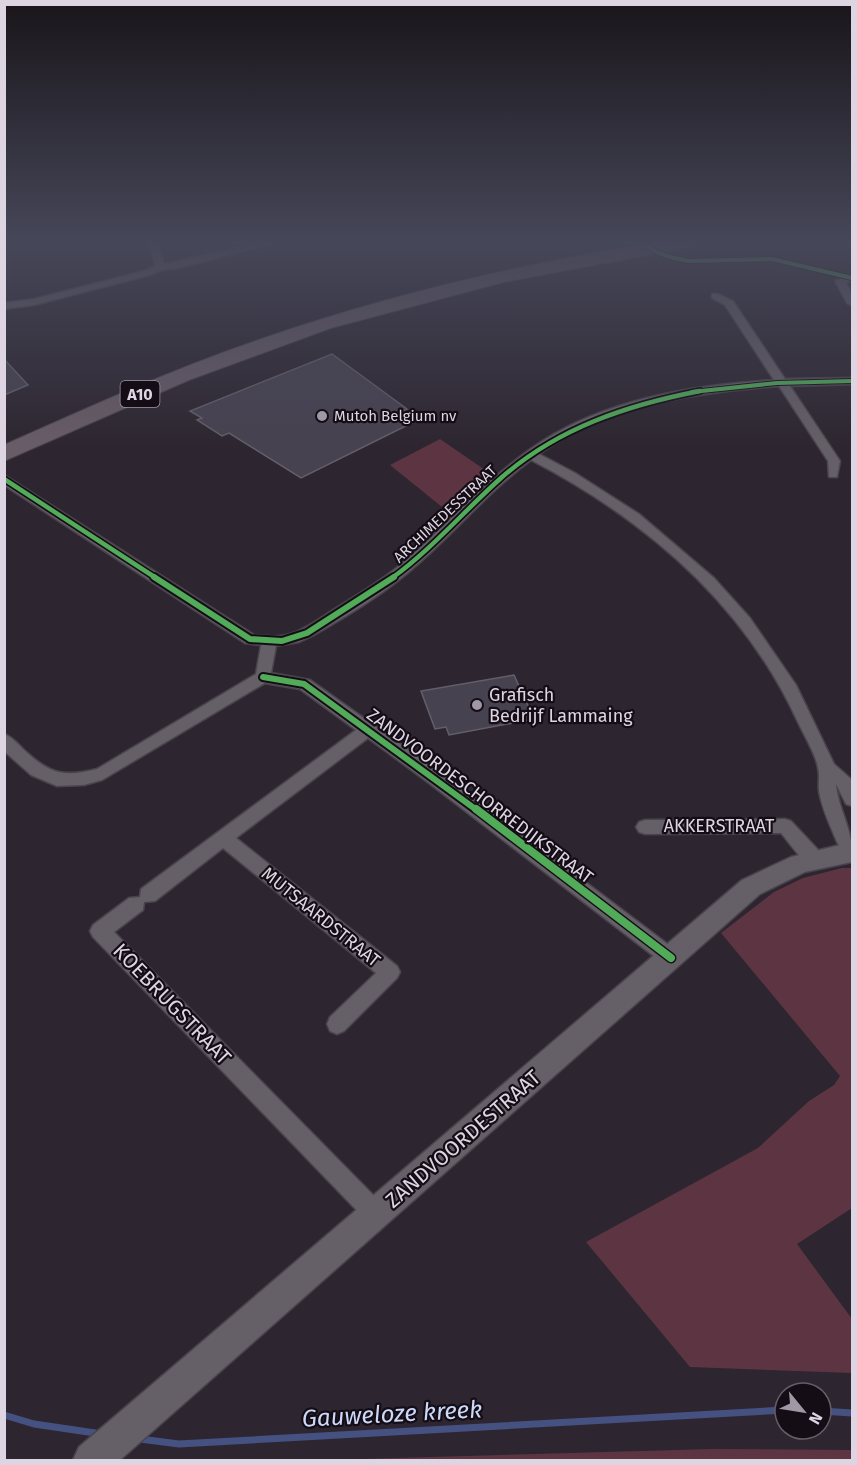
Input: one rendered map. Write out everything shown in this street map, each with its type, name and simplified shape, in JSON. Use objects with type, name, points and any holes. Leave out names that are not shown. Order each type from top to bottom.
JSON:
[{"type":"highway","name":"A10","points":[[4,440],[195,358],[332,311]]},
{"type":"highway","name":"A10","points":[[4,454],[208,365],[339,320],[371,311]]},
{"type":"main road","name":"ZANDVOORDESTRAAT","points":[[92,1461],[751,887],[784,868],[814,858],[852,852]]},
{"type":"street","points":[[735,311],[834,461],[833,474]]},
{"type":"street","name":"ARCHIMEDESSTRAAT","points":[[269,642],[289,640],[308,632],[399,573],[495,482],[560,436],[599,418],[657,399],[721,386],[782,381],[852,381]]},
{"type":"street","points":[[531,455],[571,476],[634,517],[709,580],[745,621],[771,657],[788,685],[827,768],[842,779],[852,799]]},
{"type":"street","points":[[4,479],[250,639],[269,642],[263,677],[102,774],[78,781],[53,781],[31,766],[4,740]]},
{"type":"street","name":"ZANDVOORDESCHORREDIJKSTRAAT","points":[[263,677],[304,684],[435,778],[671,958]]},
{"type":"street","name":"KOEBRUGSTRAAT","points":[[367,730],[100,930],[376,1214]]},
{"type":"street","points":[[827,768],[825,783],[835,817],[846,843],[852,845]]},
{"type":"street","name":"AKKERSTRAAT","points":[[645,827],[785,826],[814,858]]},
{"type":"street","name":"MUTSAARDSTRAAT","points":[[223,838],[390,972],[337,1024]]},
{"type":"shaded area","points":[[440,439],[488,472],[447,511],[390,465]]},
{"type":"shaded area","points":[[842,868],[852,868],[852,1208],[797,1244],[852,1319],[852,1373],[690,1367],[586,1242],[758,1148],[809,1101],[834,1085],[840,1076],[721,933],[774,892],[803,878]]},
{"type":"shaded area","points":[[713,1449],[852,1450],[852,1460],[325,1460]]},
{"type":"building","name":"Mutoh Belgium nv","points":[[332,354],[407,409],[398,413],[414,422],[301,478],[229,433],[222,436],[197,420],[202,418],[190,411]]},
{"type":"building","points":[[4,359],[28,385],[4,395]]},
{"type":"building","name":"Grafisch Bedrijf Lammaing","points":[[514,675],[534,719],[449,735],[446,727],[435,729],[421,691]]},
{"type":"waterway","name":"Gauweloze kreek","points":[[140,1439],[179,1444],[773,1411]]},
{"type":"waterway","name":"Gauweloze kreek","points":[[833,1412],[852,1413]]},
{"type":"waterway","name":"Gauweloze kreek","points":[[4,1415],[34,1424],[102,1434]]},
{"type":"cycle path","points":[[4,479],[250,639],[282,641],[307,633],[389,581],[417,558],[485,492],[521,461],[561,435],[595,419],[667,397],[703,390],[777,383],[852,381]]},
{"type":"cycle path","points":[[263,677],[304,684],[435,778],[671,958]]},
{"type":"place","name":"Mutoh Belgium nv","points":[[322,416]]},
{"type":"place","name":"Grafisch Bedrijf Lammaing","points":[[477,705]]}]
